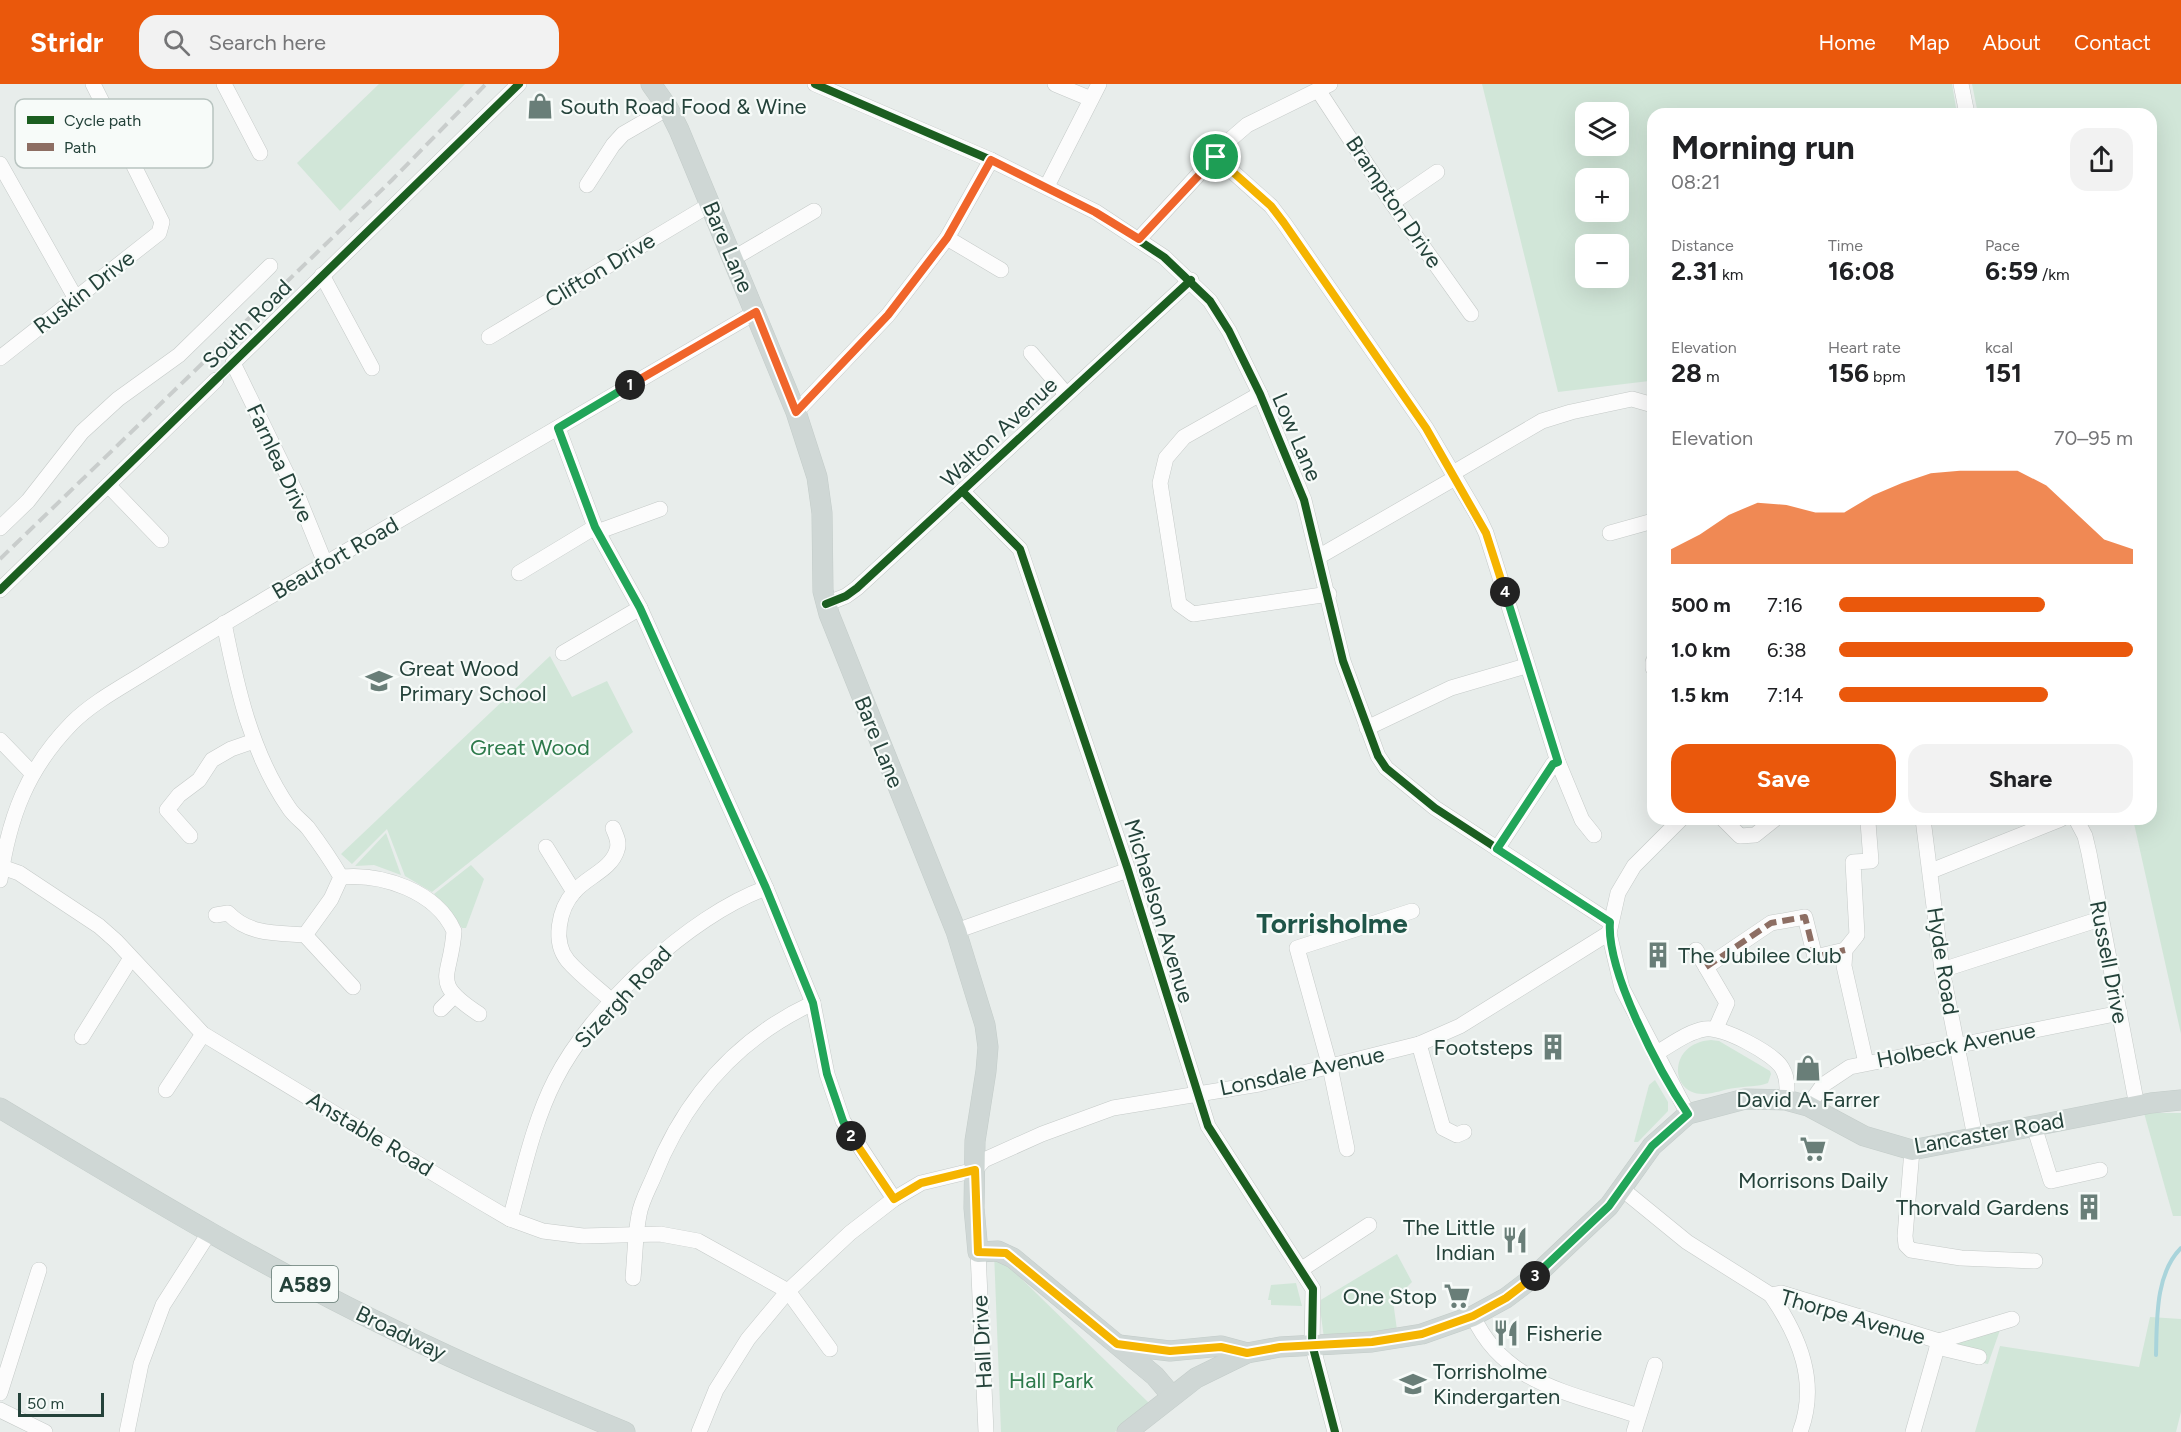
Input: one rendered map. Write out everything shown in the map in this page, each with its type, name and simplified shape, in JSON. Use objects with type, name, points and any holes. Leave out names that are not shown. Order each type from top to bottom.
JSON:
[{"type":"main road","name":"Bare Lane","points":[[651,84],[668,108],[711,204],[796,412],[817,477],[822,513],[826,604],[956,931],[985,1025],[988,1047],[975,1141],[978,1252]]},
{"type":"main road","name":"Lancaster Road","points":[[1127,1432],[1172,1396],[1213,1368],[1247,1353],[1312,1344],[1372,1342],[1422,1334],[1473,1316],[1506,1298],[1535,1276],[1609,1206],[1652,1146],[1688,1114],[1745,1099],[1786,1100],[1808,1106],[1864,1136],[1912,1150],[2137,1106],[2181,1100]]},
{"type":"main road","name":"Broadway","points":[[0,1108],[209,1233],[395,1331],[509,1384],[625,1432]]},
{"type":"main road","points":[[978,1252],[1006,1253],[1155,1376],[1172,1396]]},
{"type":"main road","points":[[1117,1344],[1170,1351],[1221,1347],[1247,1353]]},
{"type":"street","name":"Ruskin Drive","points":[[93,84],[100,99]]},
{"type":"street","points":[[224,84],[260,153]]},
{"type":"street","name":"South Road","points":[[233,363],[519,84]]},
{"type":"street","name":"Low Lane","points":[[815,84],[1047,186],[1139,239],[1191,280],[1210,302],[1229,331],[1260,394],[1304,500],[1320,556],[1343,662],[1378,756],[1386,768],[1435,808],[1610,928]]},
{"type":"street","points":[[1055,84],[1091,99]]},
{"type":"street","points":[[1047,186],[1099,84]]},
{"type":"street","points":[[1961,84],[1966,108]]},
{"type":"street","points":[[1139,239],[1232,138],[1247,125],[1324,87]]},
{"type":"street","name":"Brampton Drive","points":[[1324,87],[1392,203],[1471,314]]},
{"type":"street","points":[[587,185],[613,145],[623,134],[668,108]]},
{"type":"street","points":[[1216,157],[1271,206],[1284,223],[1426,428],[1454,475],[1486,533],[1558,762],[1582,820],[1594,835]]},
{"type":"street","points":[[796,412],[888,315],[947,238],[991,160]]},
{"type":"street","points":[[0,164],[75,297]]},
{"type":"street","name":"Ruskin Drive","points":[[0,358],[159,233],[162,222],[135,168]]},
{"type":"street","points":[[1392,203],[1437,172]]},
{"type":"street","name":"Clifton Drive","points":[[489,337],[711,204]]},
{"type":"street","points":[[734,258],[814,211]]},
{"type":"street","points":[[947,238],[1001,270]]},
{"type":"street","points":[[0,528],[28,501],[82,432],[118,399],[179,355],[270,266]]},
{"type":"street","points":[[322,275],[372,368]]},
{"type":"street","name":"Walton Avenue","points":[[826,604],[846,596],[857,588],[1191,280]]},
{"type":"street","name":"Beaufort Road","points":[[1,863],[14,813],[32,773],[75,720],[224,623],[756,312]]},
{"type":"street","points":[[1030,353],[1066,394]]},
{"type":"street","name":"Farnlea Drive","points":[[233,363],[300,499],[325,563]]},
{"type":"street","name":"South Road","points":[[0,590],[216,380]]},
{"type":"street","points":[[1260,394],[1184,437],[1166,458],[1160,483],[1179,604],[1192,614],[1329,594]]},
{"type":"street","points":[[1320,556],[1542,421],[1570,412],[1632,399],[1647,403]]},
{"type":"street","points":[[558,428],[596,530],[640,608],[766,888],[813,1003],[827,1074],[843,1121],[894,1199]]},
{"type":"street","points":[[108,485],[161,540]]},
{"type":"street","name":"Michaelson Avenue","points":[[962,491],[1020,549],[1128,870],[1196,1094],[1208,1126],[1313,1289],[1312,1344],[1335,1432]]},
{"type":"street","points":[[519,573],[596,530],[660,509]]},
{"type":"street","points":[[1610,533],[1647,523]]},
{"type":"street","points":[[563,653],[640,608]]},
{"type":"street","points":[[224,623],[234,672],[254,741],[270,778],[290,810],[306,826],[341,877]]},
{"type":"street","points":[[1366,728],[1451,688],[1526,666]]},
{"type":"street","points":[[0,740],[32,773]]},
{"type":"street","points":[[190,836],[167,810],[179,795],[199,780],[213,760],[231,749],[254,741]]},
{"type":"street","points":[[1497,849],[1553,764],[1558,762]]},
{"type":"street","points":[[1675,825],[1634,866],[1618,893],[1610,928],[1622,988],[1688,1114]]},
{"type":"street","points":[[1729,825],[1740,836],[1755,835],[1768,825]]},
{"type":"street","points":[[1866,1063],[1844,958],[1857,936],[1853,862],[1871,861],[1868,825]]},
{"type":"street","name":"Hyde Road","points":[[1924,825],[1942,970],[1975,1137]]},
{"type":"street","points":[[1931,871],[2046,825]]},
{"type":"street","name":"Russell Drive","points":[[2079,825],[2085,836],[2137,1106]]},
{"type":"street","points":[[613,828],[619,844],[616,854],[607,865],[574,892],[562,912],[559,930],[560,944],[566,960],[613,1002]]},
{"type":"street","points":[[546,847],[574,892]]},
{"type":"street","name":"Anstable Road","points":[[1,863],[99,926],[203,1034],[510,1219],[543,1231],[583,1236],[638,1233],[698,1241],[788,1291]]},
{"type":"street","points":[[956,931],[1128,870]]},
{"type":"street","points":[[341,877],[368,876],[399,885],[439,909],[454,931],[445,973],[453,997],[479,1014]]},
{"type":"street","points":[[305,935],[331,899],[341,877]]},
{"type":"street","name":"Sizergh Road","points":[[510,1219],[538,1120],[554,1081],[575,1046],[613,1002],[666,951],[706,919],[749,894],[766,888]]},
{"type":"street","points":[[225,910],[239,925],[252,930],[305,935],[353,987]]},
{"type":"street","points":[[1347,1149],[1330,1067],[1297,948],[1412,911]]},
{"type":"street","points":[[1706,967],[1772,923],[1805,917],[1815,957],[1844,958]]},
{"type":"street","points":[[1942,970],[2100,919]]},
{"type":"street","name":"Lonsdale Avenue","points":[[975,1170],[984,1160],[1113,1108],[1259,1084],[1419,1044],[1460,1026],[1610,928]]},
{"type":"street","points":[[1696,950],[1727,1003],[1716,1028]]},
{"type":"street","points":[[81,1037],[131,958]]},
{"type":"street","points":[[441,1009],[453,997]]},
{"type":"street","points":[[633,1278],[639,1213],[664,1150],[691,1102],[735,1053],[791,1013],[813,1003]]},
{"type":"street","name":"Holbeck Avenue","points":[[1808,1106],[1831,1078],[1850,1067],[2120,1013]]},
{"type":"street","points":[[1655,1054],[1696,1031],[1716,1028],[1727,1031],[1780,1065],[1787,1079],[1786,1100]]},
{"type":"street","points":[[166,1090],[203,1034]]},
{"type":"street","points":[[1419,1044],[1443,1128],[1457,1135],[1464,1132]]},
{"type":"street","points":[[2034,1126],[2051,1181],[2100,1170]]},
{"type":"street","points":[[1912,1150],[1905,1236],[1906,1245],[1911,1250],[1961,1258],[2034,1261]]},
{"type":"street","points":[[699,1432],[716,1390],[748,1338],[788,1291],[850,1233],[894,1199],[921,1183],[975,1170]]},
{"type":"street","name":"Thorpe Avenue","points":[[1622,1189],[1687,1242],[1771,1295],[1781,1293],[1979,1358]]},
{"type":"street","points":[[1302,1269],[1369,1225]]},
{"type":"street","points":[[127,1432],[141,1364],[163,1305],[209,1233]]},
{"type":"street","name":"Hall Drive","points":[[978,1252],[986,1432]]},
{"type":"street","points":[[0,1393],[39,1270]]},
{"type":"street","points":[[788,1291],[830,1349]]},
{"type":"street","points":[[1771,1295],[1799,1343],[1806,1369],[1809,1392],[1806,1415],[1800,1432]]},
{"type":"street","points":[[1473,1316],[1481,1334],[1494,1352],[1518,1372],[1638,1416]]},
{"type":"street","points":[[1912,1432],[1938,1344],[2012,1319]]},
{"type":"street","points":[[1634,1432],[1655,1365]]},
{"type":"street","points":[[0,1410],[45,1432]]},
{"type":"green space","points":[[379,84],[465,84],[340,211],[297,163]]},
{"type":"green space","points":[[1482,84],[1952,84],[1956,108],[1647,108],[1647,381],[1558,392]]},
{"type":"green space","points":[[1972,84],[2181,84],[2181,1034],[2134,825],[2157,825],[2157,108],[1977,108]]},
{"type":"green space","name":"Great Wood","points":[[550,656],[572,697],[607,681],[633,732],[432,892],[405,876],[387,829],[352,864],[341,854]]},
{"type":"green space","points":[[386,833],[401,875],[374,865],[355,866]]},
{"type":"green space","points":[[471,865],[484,879],[466,928],[462,928],[446,905],[434,894]]},
{"type":"green space","points":[[1719,1041],[1770,1071],[1768,1083],[1703,1094],[1692,1092],[1684,1086],[1679,1078],[1678,1068],[1681,1058],[1697,1043]]},
{"type":"green space","points":[[1655,1080],[1668,1102],[1668,1111],[1638,1142],[1634,1142],[1649,1085]]},
{"type":"green space","points":[[2144,1113],[2181,1113],[2181,1216],[2173,1216]]},
{"type":"green space","name":"Hall Park","points":[[994,1252],[1149,1403],[1115,1432],[1001,1432]]},
{"type":"green space","points":[[1397,1254],[1412,1282],[1393,1301],[1397,1330],[1324,1338],[1319,1301]]},
{"type":"green space","points":[[1296,1283],[1302,1306],[1271,1305],[1271,1300],[1268,1300],[1271,1285]]},
{"type":"green space","points":[[2150,1317],[2181,1319],[2181,1412],[2176,1432],[1975,1432],[2000,1346],[2139,1367]]},
{"type":"green space","points":[[2000,1330],[1988,1364],[1983,1363],[1985,1355],[1947,1344]]},
{"type":"waterway","points":[[2156,1355],[2157,1313],[2162,1284],[2166,1271],[2181,1248]]},
{"type":"railway","points":[[0,559],[392,180],[486,84]]},
{"type":"marked path","points":[[1706,967],[1771,923],[1805,917],[1815,957],[1845,950]]},
{"type":"cycle path","points":[[0,590],[519,84]]},
{"type":"cycle path","points":[[815,84],[991,160],[1096,212],[1164,257],[1210,301],[1229,331],[1260,394],[1304,500],[1343,661],[1378,756],[1386,768],[1435,808],[1610,922]]},
{"type":"cycle path","points":[[826,604],[846,596],[857,588],[1191,280]]},
{"type":"cycle path","points":[[962,491],[1020,549],[1128,870],[1208,1126],[1313,1289],[1312,1344],[1335,1432]]},
{"type":"place","name":"South Road Food & Wine","points":[[540,106]]},
{"type":"place","name":"Great Wood Primary School","points":[[379,681]]},
{"type":"place","name":"The Jubilee Club","points":[[1658,955]]},
{"type":"place","name":"Footsteps","points":[[1553,1047]]},
{"type":"place","name":"David A. Farrer","points":[[1808,1068]]},
{"type":"place","name":"Morrisons Daily","points":[[1813,1149]]},
{"type":"place","name":"Thorvald Gardens","points":[[2089,1207]]},
{"type":"place","name":"The Little Indian","points":[[1515,1240]]},
{"type":"place","name":"One Stop","points":[[1457,1296]]},
{"type":"place","name":"Fisherie","points":[[1506,1333]]},
{"type":"place","name":"Torrisholme Kindergarten","points":[[1413,1384]]},
{"type":"district","name":"Torrisholme","points":[[1332,923]]},
{"type":"route","points":[[1216,157],[1271,206],[1284,223],[1426,428],[1479,518],[1486,533],[1558,762],[1553,764],[1497,849],[1610,922],[1609,933],[1614,962],[1622,988],[1688,1114],[1652,1146],[1609,1206],[1535,1276],[1506,1298],[1473,1316],[1422,1334],[1372,1342],[1312,1344],[1247,1353],[1221,1347],[1183,1351],[1143,1350],[1117,1344],[1006,1253],[987,1250],[978,1252],[974,1208],[975,1170],[942,1176],[921,1183],[894,1199],[850,1135],[843,1121],[827,1074],[813,1003],[766,888],[640,608],[595,527],[558,428],[756,312],[796,412],[888,315],[947,238],[991,160],[1047,186],[1139,239],[1216,157]]}]
